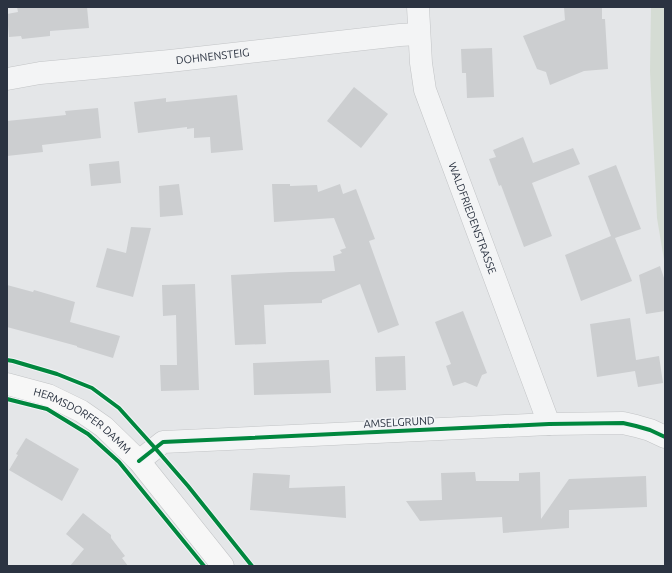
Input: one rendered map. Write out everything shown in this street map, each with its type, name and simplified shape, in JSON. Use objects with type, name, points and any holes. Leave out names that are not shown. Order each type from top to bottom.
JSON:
[{"type":"main road","name":"HERMSDORFER DAMM","points":[[7,384],[48,395],[81,411],[108,430],[139,461],[223,566]]},
{"type":"street","name":"WALDFRIEDENSTRASSE","points":[[418,7],[421,63],[425,90],[549,424]]},
{"type":"street","name":"DOHNENSTEIG","points":[[7,79],[40,73],[170,61],[419,34]]},
{"type":"street","name":"AMSELGRUND","points":[[139,461],[163,442],[549,424],[623,423],[650,430],[665,437]]},
{"type":"shaded area","points":[[651,7],[665,7],[665,266],[657,218],[650,71]]},
{"type":"building","points":[[17,7],[87,7],[89,28],[50,31],[50,36],[22,39],[21,36],[9,37],[7,14],[18,12]]},
{"type":"building","points":[[564,7],[602,7],[602,19],[605,19],[608,69],[584,71],[550,85],[546,72],[537,69],[523,36],[565,20]]},
{"type":"building","points":[[492,48],[494,97],[467,98],[466,73],[462,73],[461,49]]},
{"type":"building","points":[[354,87],[388,114],[361,148],[327,121]]},
{"type":"building","points":[[237,95],[243,150],[211,153],[210,137],[194,138],[194,128],[187,129],[187,127],[138,133],[134,102],[166,98],[166,102]]},
{"type":"building","points":[[98,108],[101,138],[42,145],[43,152],[7,156],[7,121],[66,115],[65,111]]},
{"type":"building","points":[[523,137],[533,163],[573,148],[580,164],[532,183],[552,236],[524,247],[501,185],[499,186],[489,159],[496,157],[493,150]]},
{"type":"building","points":[[119,161],[121,183],[91,186],[89,164]]},
{"type":"building","points":[[616,165],[641,229],[615,238],[632,281],[581,301],[565,255],[611,236],[588,176]]},
{"type":"building","points":[[179,184],[183,215],[160,217],[159,186]]},
{"type":"building","points":[[272,184],[290,184],[290,186],[317,185],[318,192],[340,184],[343,194],[356,189],[375,239],[369,241],[399,325],[378,333],[360,284],[322,300],[322,303],[264,305],[266,344],[235,345],[231,275],[335,271],[333,256],[342,253],[340,250],[346,248],[334,218],[274,222]]},
{"type":"building","points":[[131,227],[151,228],[133,297],[96,287],[107,248],[126,253]]},
{"type":"building","points":[[660,266],[665,281],[665,311],[646,314],[639,275]]},
{"type":"building","points":[[195,284],[199,390],[161,391],[160,365],[177,365],[176,315],[163,316],[162,285]]},
{"type":"building","points":[[7,285],[33,292],[34,290],[75,302],[70,322],[120,336],[113,358],[77,346],[7,327]]},
{"type":"building","points":[[463,311],[487,373],[482,375],[477,387],[465,382],[453,386],[446,366],[451,364],[435,322]]},
{"type":"building","points":[[630,318],[636,360],[659,356],[663,383],[638,387],[635,371],[597,377],[590,324]]},
{"type":"building","points":[[405,356],[406,390],[376,391],[375,357]]},
{"type":"building","points":[[329,360],[331,393],[254,395],[253,363]]},
{"type":"building","points":[[26,438],[79,469],[62,501],[9,470],[18,455],[16,454]]},
{"type":"building","points":[[475,472],[476,481],[519,481],[519,473],[540,472],[541,519],[569,479],[646,476],[647,507],[569,510],[569,528],[503,533],[502,517],[420,521],[406,501],[442,500],[441,473]]},
{"type":"building","points":[[253,473],[290,475],[289,488],[345,486],[346,518],[250,510]]},
{"type":"building","points":[[83,513],[111,535],[111,538],[125,556],[122,558],[128,566],[70,566],[84,549],[66,534]]},
{"type":"cycle path","points":[[7,360],[57,374],[92,388],[119,408],[188,486],[252,566]]},
{"type":"cycle path","points":[[7,399],[47,409],[88,434],[119,462],[204,566]]},
{"type":"cycle path","points":[[139,461],[163,442],[549,424],[623,423],[650,430],[665,437]]}]
